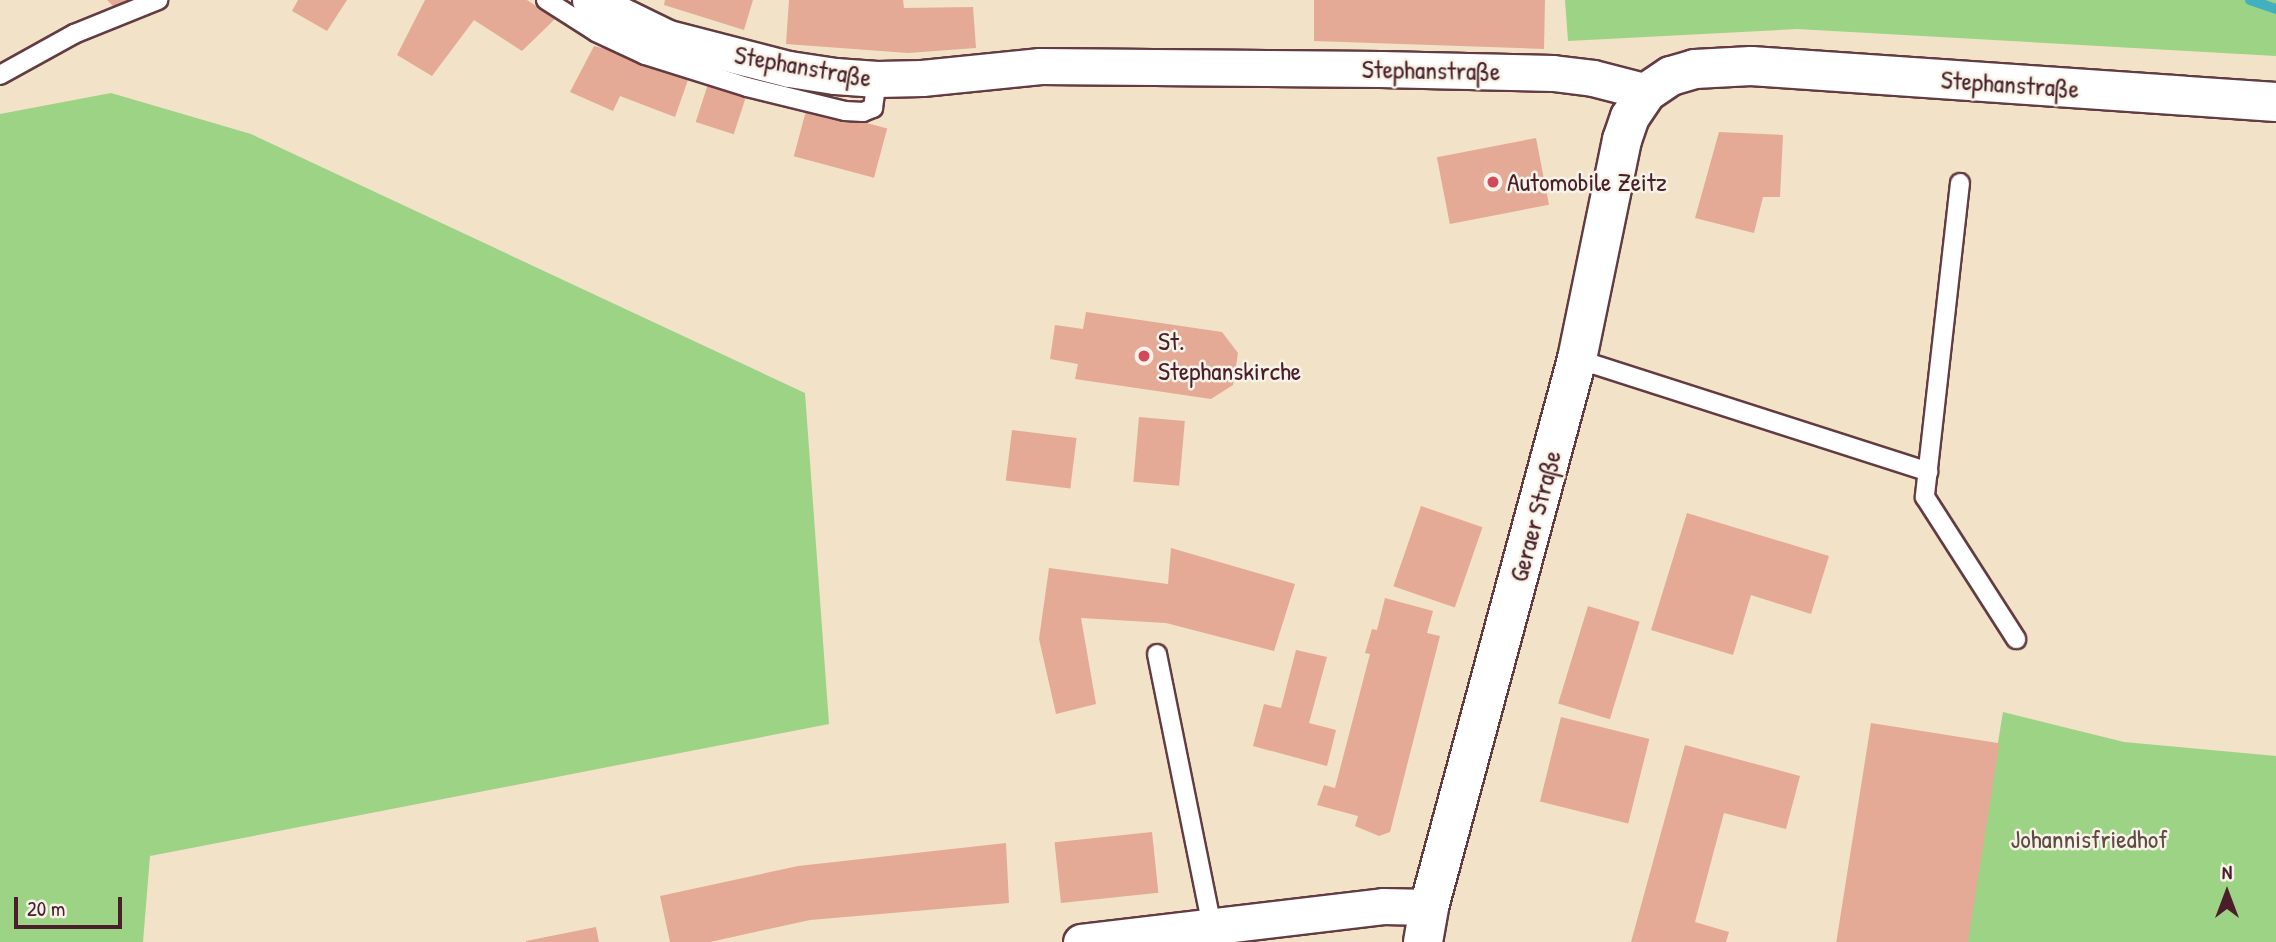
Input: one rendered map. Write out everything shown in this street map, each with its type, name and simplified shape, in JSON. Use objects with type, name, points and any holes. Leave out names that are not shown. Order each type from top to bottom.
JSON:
[{"type":"street","name":"Stephanstraße","points":[[590,0],[621,18],[668,38],[789,69],[877,79],[922,78],[1040,66],[1380,69],[1553,73],[1593,78],[1647,92],[1671,76],[1695,69],[1752,66],[2276,102]]},
{"type":"street","name":"Geraer Straße","points":[[1426,924],[1577,359],[1622,140],[1630,117],[1647,92]]},
{"type":"street","points":[[1081,942],[1383,906],[1426,924]]},
{"type":"lane","points":[[0,75],[74,34],[158,0]]},
{"type":"lane","points":[[545,0],[596,32],[638,52],[747,87],[845,111],[863,112],[873,108],[877,79]]},
{"type":"lane","points":[[1960,183],[1925,497],[2016,639]]},
{"type":"lane","points":[[1577,359],[1928,472]]},
{"type":"lane","points":[[1157,654],[1212,927]]},
{"type":"green space","points":[[1565,0],[2276,0],[2276,56],[1797,29],[1568,41]]},
{"type":"green space","points":[[111,93],[251,134],[805,393],[829,724],[150,856],[143,942],[0,942],[0,114]]},
{"type":"green space","name":"Johannisfriedhof","points":[[2003,712],[2124,742],[2276,756],[2276,942],[1965,942]]},
{"type":"building","points":[[107,0],[130,0],[118,11]]},
{"type":"building","points":[[298,0],[347,0],[327,31],[292,11]]},
{"type":"building","points":[[425,0],[527,0],[555,19],[522,51],[474,20],[432,76],[397,55]]},
{"type":"building","points":[[665,0],[753,0],[744,30],[664,5]]},
{"type":"building","points":[[789,0],[903,0],[904,8],[973,7],[976,48],[908,53],[786,44]]},
{"type":"building","points":[[1314,0],[1545,0],[1544,49],[1314,41]]},
{"type":"building","points":[[594,46],[635,56],[689,77],[675,117],[620,96],[613,111],[570,92]]},
{"type":"building","points":[[709,81],[747,93],[734,134],[696,122]]},
{"type":"building","points":[[807,107],[887,128],[874,178],[794,156]]},
{"type":"building","points":[[1719,132],[1783,135],[1780,197],[1763,197],[1754,233],[1695,218]]},
{"type":"building","name":"Automobile Zeitz","points":[[1536,138],[1549,205],[1450,224],[1437,157]]},
{"type":"building","name":"St. Stephanskirche","points":[[1086,312],[1222,332],[1238,353],[1233,385],[1211,399],[1075,379],[1078,364],[1050,359],[1055,325],[1083,329]]},
{"type":"building","points":[[1139,417],[1185,421],[1179,486],[1133,482]]},
{"type":"building","points":[[1012,430],[1077,438],[1070,489],[1006,481]]},
{"type":"building","points":[[1421,506],[1482,527],[1455,608],[1393,586]]},
{"type":"building","points":[[1687,513],[1829,556],[1811,614],[1751,595],[1733,655],[1651,630]]},
{"type":"building","points":[[1171,548],[1295,584],[1274,651],[1166,623],[1081,618],[1096,704],[1056,714],[1039,639],[1049,568],[1168,584]]},
{"type":"building","points":[[1385,598],[1433,611],[1427,633],[1440,636],[1390,832],[1379,836],[1355,826],[1358,816],[1317,805],[1324,785],[1335,788],[1370,654],[1365,653],[1372,629],[1377,630]]},
{"type":"building","points":[[1588,606],[1640,622],[1610,719],[1558,704]]},
{"type":"building","points":[[1296,650],[1327,657],[1309,723],[1336,730],[1327,766],[1253,746],[1264,704],[1281,708]]},
{"type":"building","points":[[1561,717],[1649,739],[1628,823],[1540,801]]},
{"type":"building","points":[[1871,723],[1999,743],[1968,942],[1836,942]]},
{"type":"building","points":[[1685,745],[1800,776],[1786,829],[1724,813],[1695,922],[1729,932],[1726,942],[1631,942]]},
{"type":"building","points":[[1152,832],[1158,893],[1061,903],[1055,842]]},
{"type":"building","points":[[1006,843],[1009,903],[810,920],[710,942],[670,942],[660,896],[798,866]]},
{"type":"building","points":[[596,927],[599,942],[526,942],[526,941]]},
{"type":"waterway","points":[[2250,0],[2276,9]]},
{"type":"place","name":"Automobile Zeitz","points":[[1493,182]]},
{"type":"place","name":"St. Stephanskirche","points":[[1144,356]]}]
